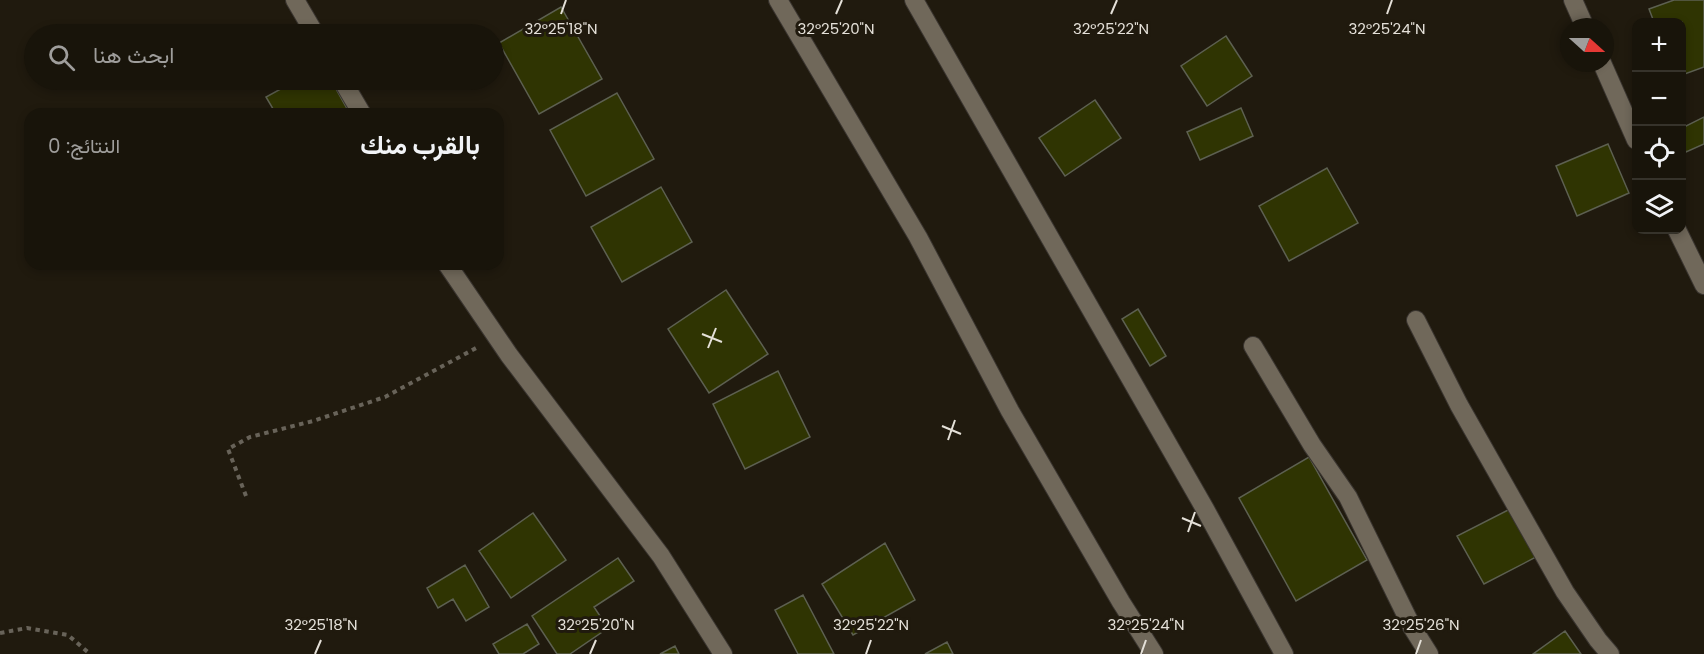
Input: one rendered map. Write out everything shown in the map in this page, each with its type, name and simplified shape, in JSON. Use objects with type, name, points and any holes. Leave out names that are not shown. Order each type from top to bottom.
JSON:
[{"type":"street","points":[[295,0],[309,24]]},
{"type":"street","points":[[778,0],[918,237],[1010,411],[1121,602],[1154,654]]},
{"type":"street","points":[[914,0],[1205,509],[1284,654]]},
{"type":"street","points":[[1573,0],[1581,18]]},
{"type":"street","points":[[1606,72],[1632,131]]},
{"type":"street","points":[[348,90],[358,108]]},
{"type":"street","points":[[1679,234],[1704,285]]},
{"type":"street","points":[[451,270],[497,336],[661,556],[723,654]]},
{"type":"street","points":[[1416,320],[1459,405],[1566,592],[1610,654]]},
{"type":"street","points":[[1253,345],[1312,445],[1348,497],[1412,627],[1429,654]]},
{"type":"path","points":[[246,496],[228,449],[250,437],[314,421],[385,397],[497,336]]},
{"type":"path","points":[[0,633],[27,628],[68,635],[90,654]]},
{"type":"building","points":[[1674,0],[1704,0],[1704,67],[1686,74],[1686,18],[1652,18],[1649,9]]},
{"type":"building","points":[[561,7],[602,79],[539,114],[504,52],[504,40]]},
{"type":"building","points":[[1226,36],[1252,76],[1207,106],[1181,66]]},
{"type":"building","points":[[279,90],[337,90],[347,108],[272,108],[266,97]]},
{"type":"building","points":[[617,93],[654,159],[586,196],[550,130]]},
{"type":"building","points":[[1095,100],[1121,138],[1065,176],[1039,138]]},
{"type":"building","points":[[1241,108],[1253,136],[1200,160],[1187,132]]},
{"type":"building","points":[[1704,117],[1704,144],[1686,152],[1686,126]]},
{"type":"building","points":[[1608,144],[1629,193],[1577,216],[1556,166]]},
{"type":"building","points":[[1327,168],[1358,223],[1289,261],[1259,206]]},
{"type":"building","points":[[661,187],[692,242],[622,282],[591,227]]},
{"type":"building","points":[[726,290],[768,354],[709,393],[668,329]]},
{"type":"building","points":[[1138,309],[1166,356],[1150,366],[1122,319]]},
{"type":"building","points":[[778,371],[810,437],[745,469],[713,404]]},
{"type":"building","points":[[1309,457],[1367,560],[1296,601],[1239,498]]},
{"type":"building","points":[[1512,508],[1538,556],[1484,584],[1457,536]]},
{"type":"building","points":[[533,513],[566,560],[511,598],[479,551]]},
{"type":"building","points":[[885,543],[915,600],[853,635],[822,584]]},
{"type":"building","points":[[618,558],[634,581],[594,607],[608,628],[570,654],[557,654],[532,616]]},
{"type":"building","points":[[465,565],[489,607],[466,621],[453,599],[438,608],[427,588]]},
{"type":"building","points":[[803,595],[834,654],[798,654],[775,610]]},
{"type":"building","points":[[527,624],[539,644],[523,654],[499,654],[493,644]]},
{"type":"building","points":[[1565,631],[1581,654],[1533,654]]},
{"type":"building","points":[[947,642],[953,654],[925,654]]},
{"type":"building","points":[[675,646],[679,654],[660,654]]}]
